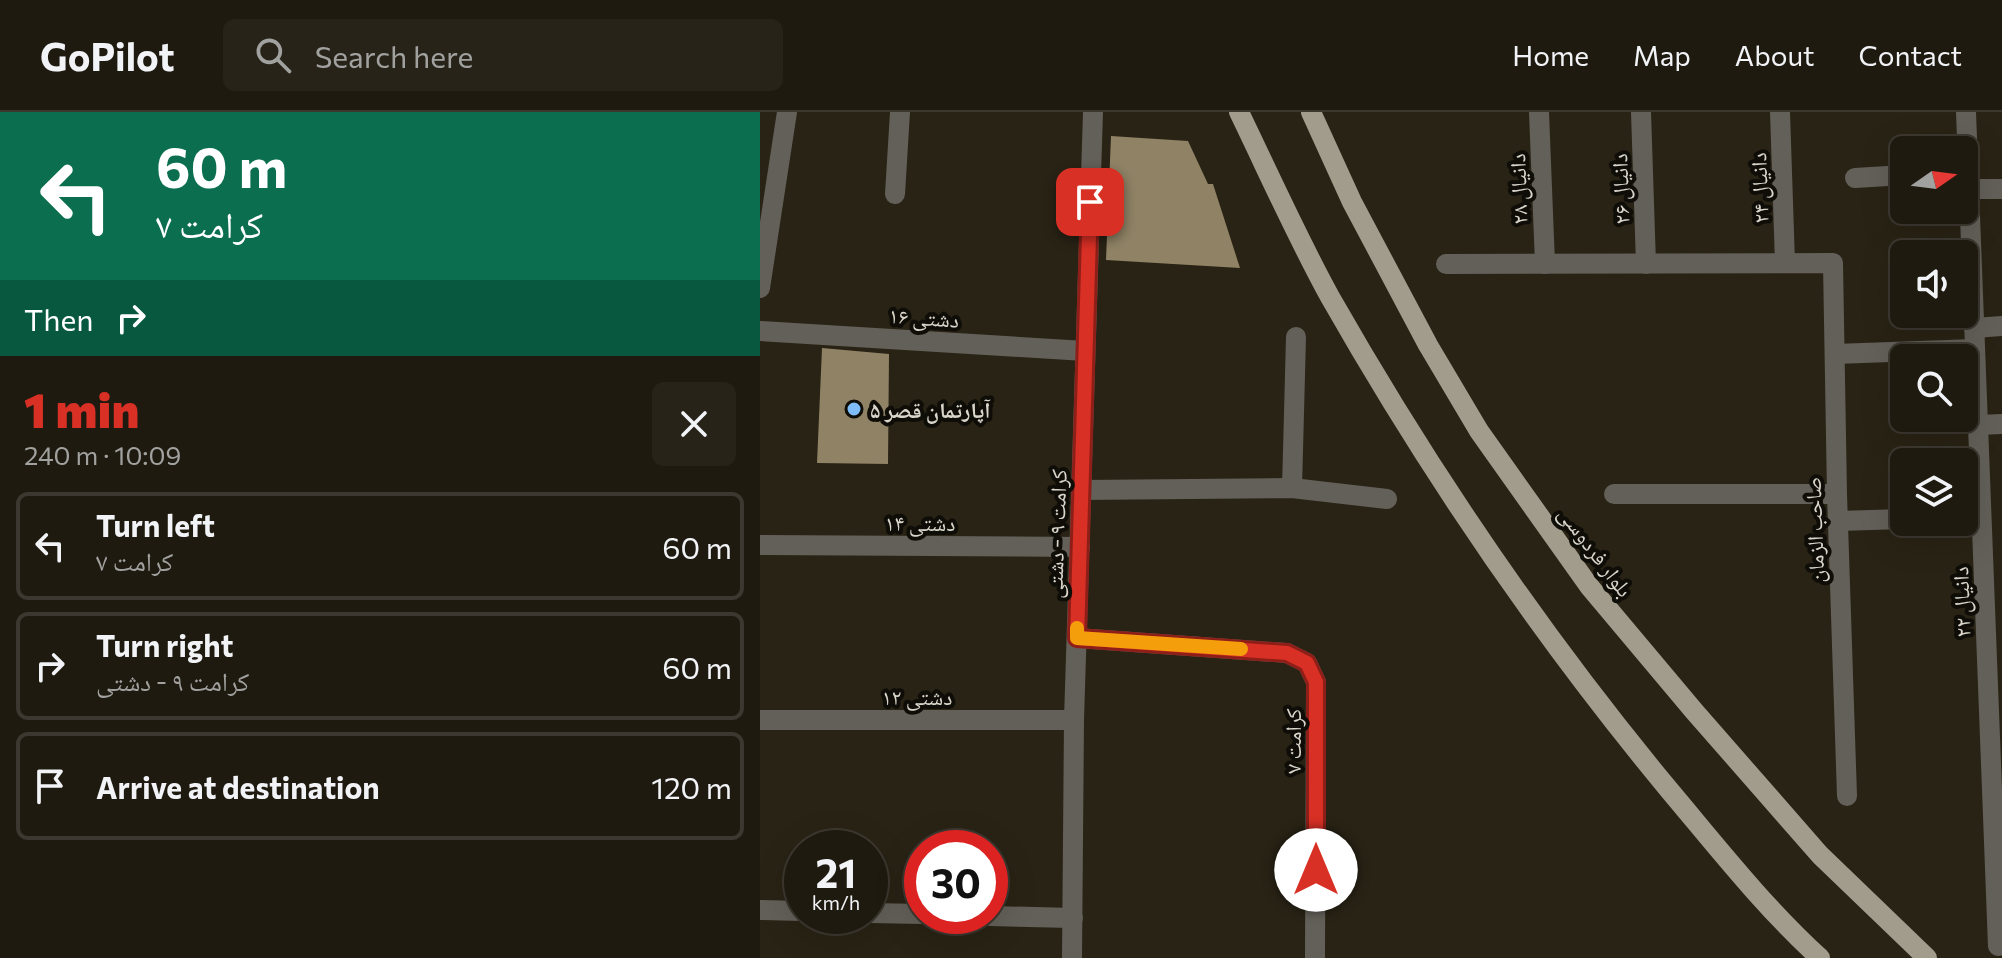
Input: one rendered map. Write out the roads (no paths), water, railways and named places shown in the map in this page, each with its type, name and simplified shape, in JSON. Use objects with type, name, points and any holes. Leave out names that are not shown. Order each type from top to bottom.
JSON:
[{"type":"main road","points":[[1239,112],[1329,295],[1414,437],[1476,532],[1542,627],[1641,755],[1725,856],[1820,958]]},
{"type":"main road","name":"بلوار فردوسی","points":[[1311,112],[1352,202],[1435,357],[1479,431],[1589,586],[1820,855],[1927,958]]},
{"type":"street","points":[[760,288],[787,112]]},
{"type":"street","points":[[895,194],[900,112]]},
{"type":"street","name":"کرامت ۹ - دشتی","points":[[1072,958],[1074,720],[1093,112]]},
{"type":"street","name":"دانیال ۲۸","points":[[1539,112],[1545,264]]},
{"type":"street","name":"دانیال ۲۶","points":[[1641,112],[1646,264]]},
{"type":"street","name":"دانیال ۲۴","points":[[1780,112],[1785,263]]},
{"type":"street","name":"دانیال ۲۲","points":[[1966,112],[1966,136]]},
{"type":"street","points":[[1855,178],[1890,176]]},
{"type":"street","points":[[1978,181],[2002,189]]},
{"type":"street","points":[[1446,264],[1785,263]]},
{"type":"street","name":"صاحب الزمان","points":[[1785,263],[1833,263],[1847,796]]},
{"type":"street","points":[[1978,328],[2002,326]]},
{"type":"street","name":"دانیال ۲۲","points":[[1974,328],[1975,344]]},
{"type":"street","name":"دشتی ۱۶","points":[[760,331],[1085,351]]},
{"type":"street","points":[[1292,488],[1296,337]]},
{"type":"street","points":[[1835,354],[1890,352]]},
{"type":"street","points":[[1978,425],[2002,424]]},
{"type":"street","points":[[1082,490],[1292,488],[1387,499]]},
{"type":"street","points":[[1614,494],[1837,494]]},
{"type":"street","points":[[1838,521],[1890,519]]},
{"type":"street","name":"دانیال ۲۲","points":[[1978,532],[1993,578],[1998,946]]},
{"type":"street","name":"دشتی ۱۴","points":[[760,545],[1080,547]]},
{"type":"street","name":"کرامت ۷","points":[[1077,638],[1287,653],[1307,663],[1316,682],[1315,958]]},
{"type":"street","name":"دشتی ۱۲","points":[[760,720],[1074,720]]},
{"type":"street","points":[[760,910],[784,911]]},
{"type":"street","points":[[1008,916],[1073,918]]},
{"type":"place","name":"آپارتمان قصر ۵","points":[[854,409]]}]
